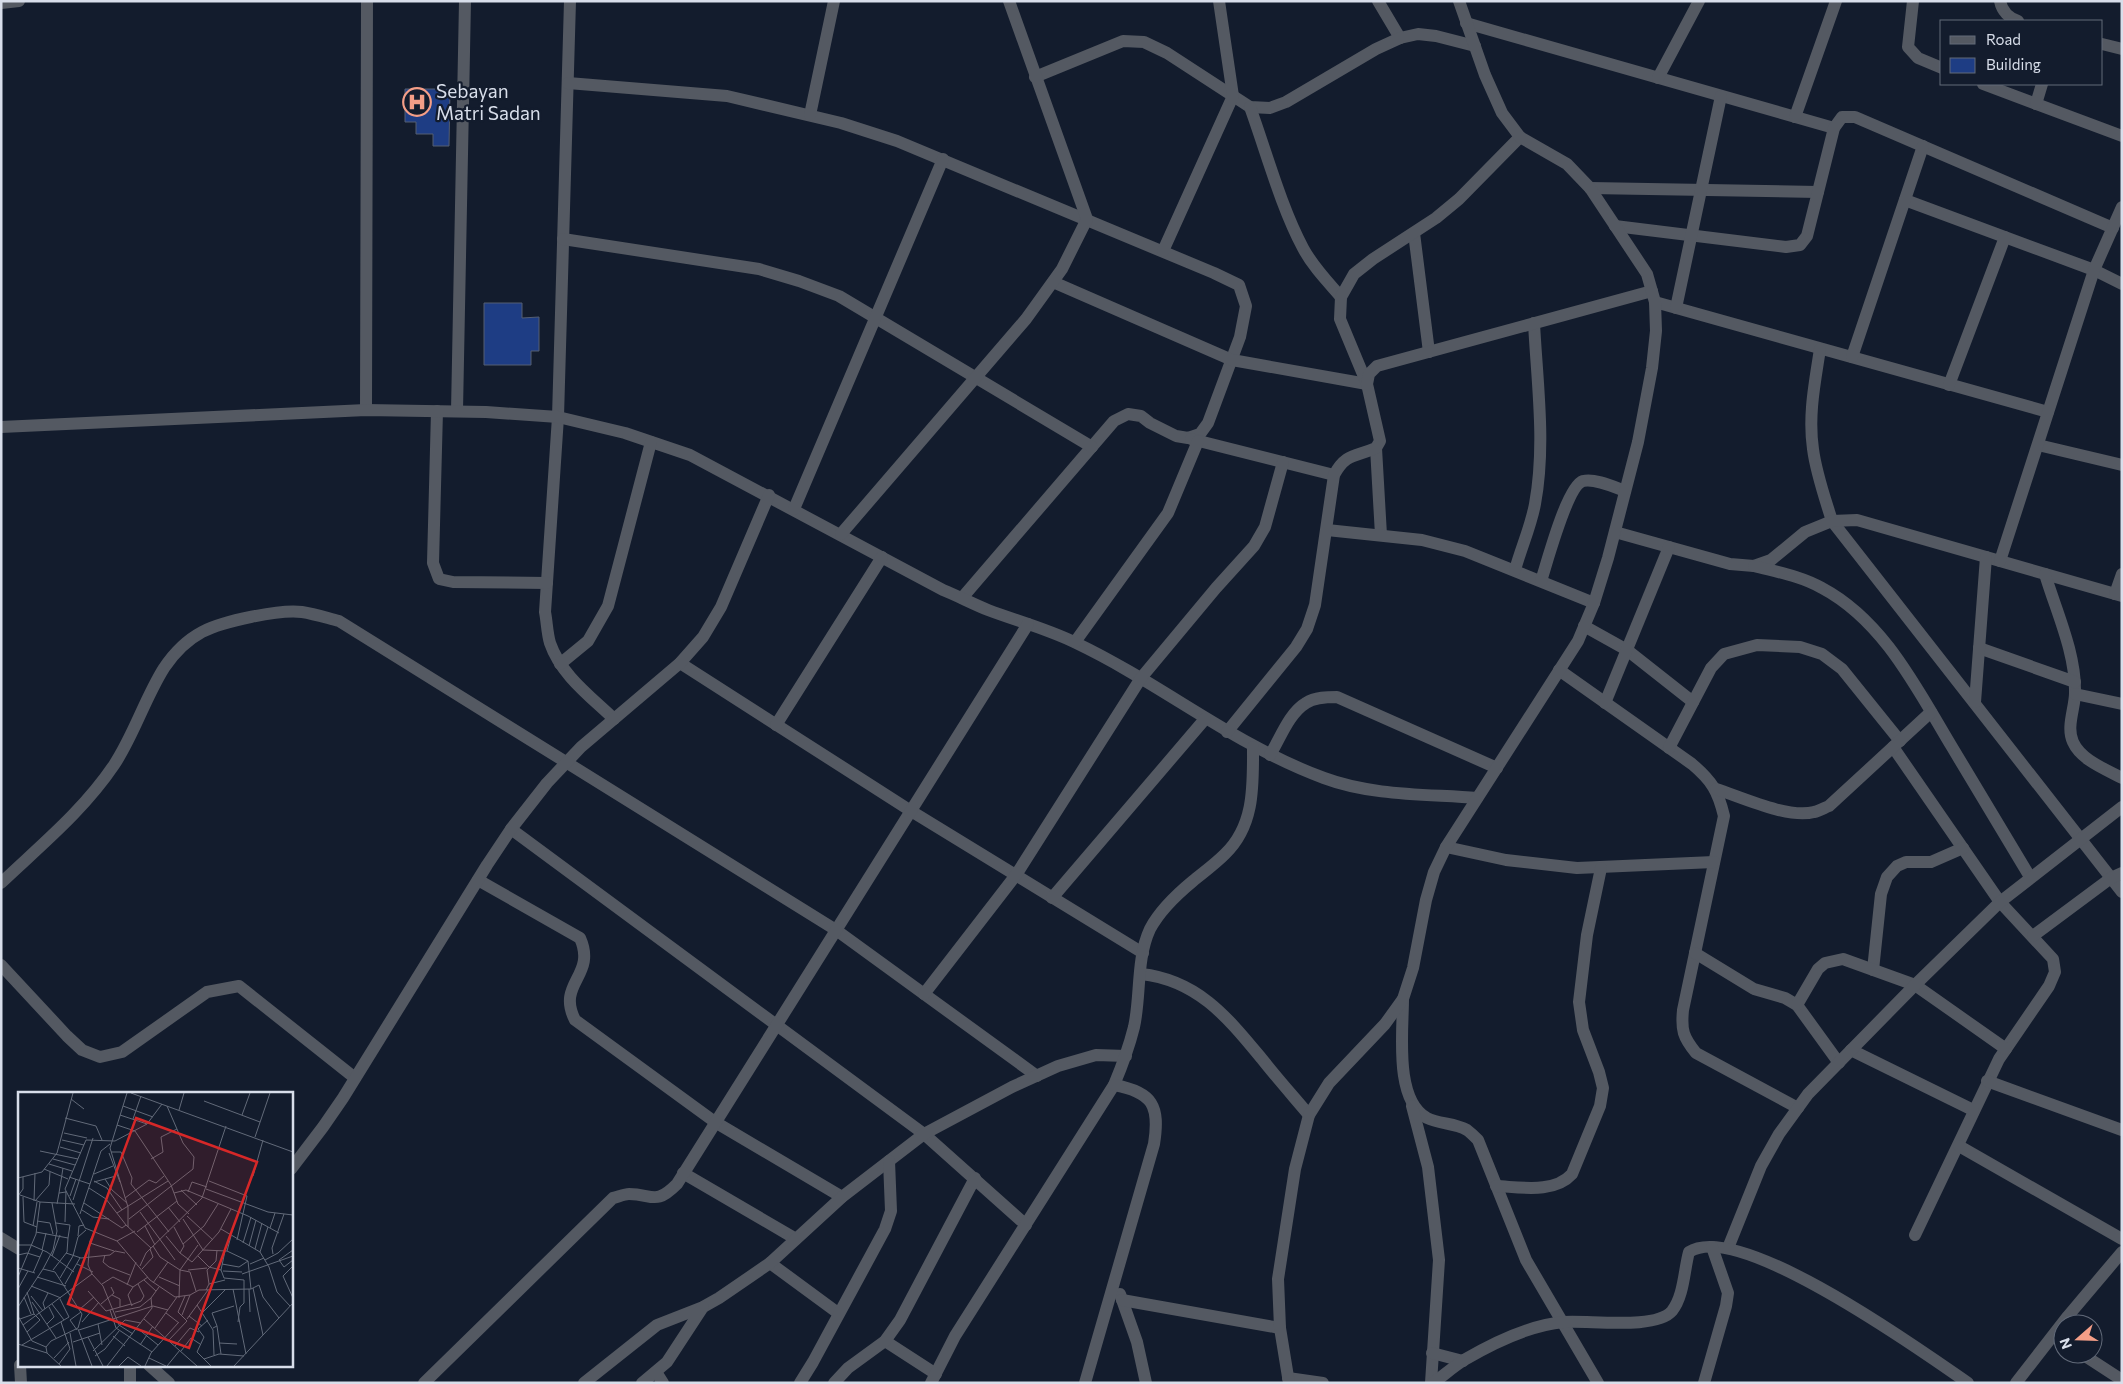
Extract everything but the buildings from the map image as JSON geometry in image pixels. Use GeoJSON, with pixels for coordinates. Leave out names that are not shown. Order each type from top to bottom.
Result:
{"type":"FeatureCollection","features":[{"type":"Feature","properties":{"kind":"street"},"geometry":{"type":"LineString","coordinates":[[1,3],[20,1]]}},
{"type":"Feature","properties":{"kind":"street"},"geometry":{"type":"LineString","coordinates":[[366,410],[367,1]]}},
{"type":"Feature","properties":{"kind":"street"},"geometry":{"type":"LineString","coordinates":[[457,411],[465,1]]}},
{"type":"Feature","properties":{"kind":"street"},"geometry":{"type":"LineString","coordinates":[[570,1],[558,417],[545,612],[550,642],[560,664],[574,681],[614,719]]}},
{"type":"Feature","properties":{"kind":"street"},"geometry":{"type":"LineString","coordinates":[[810,115],[834,1]]}},
{"type":"Feature","properties":{"kind":"street"},"geometry":{"type":"LineString","coordinates":[[841,534],[1026,319],[1053,282],[1074,248],[1087,219],[1009,1]]}},
{"type":"Feature","properties":{"kind":"street"},"geometry":{"type":"LineString","coordinates":[[1163,251],[1233,96],[1219,1]]}},
{"type":"Feature","properties":{"kind":"street"},"geometry":{"type":"LineString","coordinates":[[1378,1],[1400,38]]}},
{"type":"Feature","properties":{"kind":"street"},"geometry":{"type":"LineString","coordinates":[[1323,1383],[1289,1381],[1280,1328],[1278,1279],[1285,1227],[1295,1169],[1309,1115],[1330,1083],[1385,1024],[1403,999],[1413,968],[1426,900],[1434,872],[1446,847],[1578,641],[1594,603],[1615,532],[1638,442],[1652,368],[1656,330],[1654,297],[1647,274],[1590,188],[1567,164],[1520,137],[1502,113],[1474,46],[1459,1]]}},
{"type":"Feature","properties":{"kind":"street"},"geometry":{"type":"LineString","coordinates":[[1658,78],[1699,1]]}},
{"type":"Feature","properties":{"kind":"street"},"geometry":{"type":"LineString","coordinates":[[1795,117],[1836,1]]}},
{"type":"Feature","properties":{"kind":"street"},"geometry":{"type":"LineString","coordinates":[[1913,1],[1908,47],[1918,58],[1940,67]]}},
{"type":"Feature","properties":{"kind":"street"},"geometry":{"type":"LineString","coordinates":[[2000,1],[2009,18],[2015,20]]}},
{"type":"Feature","properties":{"kind":"street"},"geometry":{"type":"LineString","coordinates":[[1466,23],[1834,128]]}},
{"type":"Feature","properties":{"kind":"street"},"geometry":{"type":"LineString","coordinates":[[1035,77],[1123,41],[1144,42],[1167,53],[1250,107],[1270,108],[1286,102],[1376,49],[1400,38],[1418,34],[1436,36],[1474,46]]}},
{"type":"Feature","properties":{"kind":"street"},"geometry":{"type":"LineString","coordinates":[[2103,44],[2122,49]]}},
{"type":"Feature","properties":{"kind":"street"},"geometry":{"type":"LineString","coordinates":[[568,82],[727,96],[810,115],[897,141],[1163,251],[1239,286],[1246,306],[1240,337],[1208,422],[1200,434],[1193,439],[1168,513],[1075,642]]}},
{"type":"Feature","properties":{"kind":"street"},"geometry":{"type":"LineString","coordinates":[[1986,85],[2122,136]]}},
{"type":"Feature","properties":{"kind":"street"},"geometry":{"type":"LineString","coordinates":[[2036,104],[2042,85]]}},
{"type":"Feature","properties":{"kind":"street"},"geometry":{"type":"LineString","coordinates":[[1676,308],[1721,96]]}},
{"type":"Feature","properties":{"kind":"street"},"geometry":{"type":"LineString","coordinates":[[1250,107],[1303,249],[1320,274],[1341,297]]}},
{"type":"Feature","properties":{"kind":"street"},"geometry":{"type":"LineString","coordinates":[[1615,226],[1786,247],[1800,244],[1807,236],[1834,128],[1842,117],[1855,117],[2113,228]]}},
{"type":"Feature","properties":{"kind":"street"},"geometry":{"type":"LineString","coordinates":[[1381,534],[1376,448],[1380,441],[1367,384],[1340,319],[1341,297],[1354,274],[1373,259],[1414,233],[1459,199],[1520,137]]}},
{"type":"Feature","properties":{"kind":"street"},"geometry":{"type":"LineString","coordinates":[[1852,357],[1923,146]]}},
{"type":"Feature","properties":{"kind":"street"},"geometry":{"type":"LineString","coordinates":[[794,509],[943,159]]}},
{"type":"Feature","properties":{"kind":"street"},"geometry":{"type":"LineString","coordinates":[[1590,188],[1702,188],[1818,192]]}},
{"type":"Feature","properties":{"kind":"street"},"geometry":{"type":"LineString","coordinates":[[1905,200],[2094,270],[2122,284]]}},
{"type":"Feature","properties":{"kind":"street"},"geometry":{"type":"LineString","coordinates":[[2000,561],[2094,270],[2122,208]]}},
{"type":"Feature","properties":{"kind":"street"},"geometry":{"type":"LineString","coordinates":[[1414,233],[1429,352]]}},
{"type":"Feature","properties":{"kind":"street"},"geometry":{"type":"LineString","coordinates":[[1949,384],[2005,237]]}},
{"type":"Feature","properties":{"kind":"street"},"geometry":{"type":"LineString","coordinates":[[563,239],[759,269],[839,296],[1092,447]]}},
{"type":"Feature","properties":{"kind":"street"},"geometry":{"type":"LineString","coordinates":[[1053,282],[1232,360],[1367,384]]}},
{"type":"Feature","properties":{"kind":"street"},"geometry":{"type":"LineString","coordinates":[[1367,384],[1369,374],[1377,366],[1534,323],[1654,297],[1676,308],[2048,412]]}},
{"type":"Feature","properties":{"kind":"street"},"geometry":{"type":"LineString","coordinates":[[1515,570],[1535,505],[1539,474],[1534,323]]}},
{"type":"Feature","properties":{"kind":"street"},"geometry":{"type":"LineString","coordinates":[[1820,348],[1812,401],[1811,430],[1813,451],[1832,521],[2081,838],[2116,875],[2122,892]]}},
{"type":"Feature","properties":{"kind":"street"},"geometry":{"type":"LineString","coordinates":[[1,427],[366,410],[457,411],[558,417],[624,433],[690,455],[962,598],[1075,642],[1140,678],[1205,719],[1270,756],[1326,779],[1355,786],[1387,791],[1478,798]]}},
{"type":"Feature","properties":{"kind":"street"},"geometry":{"type":"LineString","coordinates":[[437,411],[434,563],[439,579],[453,582],[547,583]]}},
{"type":"Feature","properties":{"kind":"street"},"geometry":{"type":"LineString","coordinates":[[962,598],[1114,421],[1128,414],[1141,416],[1150,423],[1176,436],[1334,475]]}},
{"type":"Feature","properties":{"kind":"street"},"geometry":{"type":"LineString","coordinates":[[560,664],[588,641],[608,606],[651,442]]}},
{"type":"Feature","properties":{"kind":"street"},"geometry":{"type":"LineString","coordinates":[[2038,445],[2122,465]]}},
{"type":"Feature","properties":{"kind":"street"},"geometry":{"type":"LineString","coordinates":[[1227,732],[1296,646],[1307,629],[1315,605],[1334,475],[1341,463],[1351,456],[1376,448]]}},
{"type":"Feature","properties":{"kind":"street"},"geometry":{"type":"LineString","coordinates":[[924,994],[1016,875],[1140,678],[1254,546],[1265,528],[1283,462]]}},
{"type":"Feature","properties":{"kind":"street"},"geometry":{"type":"LineString","coordinates":[[1541,581],[1574,488],[1583,481],[1594,481],[1625,491]]}},
{"type":"Feature","properties":{"kind":"street"},"geometry":{"type":"LineString","coordinates":[[292,1168],[323,1127],[355,1078],[511,829],[547,783],[566,763],[680,663],[704,637],[721,607],[769,495]]}},
{"type":"Feature","properties":{"kind":"street"},"geometry":{"type":"LineString","coordinates":[[1754,566],[1771,560],[1806,532],[1832,521],[1857,520],[2119,595],[2122,574]]}},
{"type":"Feature","properties":{"kind":"street"},"geometry":{"type":"LineString","coordinates":[[1327,530],[1381,534],[1431,542],[1465,551],[1594,603]]}},
{"type":"Feature","properties":{"kind":"street"},"geometry":{"type":"LineString","coordinates":[[1615,532],[1730,564],[1754,566],[1797,577],[1823,588],[1866,621],[1892,649],[2030,878]]}},
{"type":"Feature","properties":{"kind":"street"},"geometry":{"type":"LineString","coordinates":[[1606,703],[1669,547]]}},
{"type":"Feature","properties":{"kind":"street"},"geometry":{"type":"LineString","coordinates":[[776,725],[882,557]]}},
{"type":"Feature","properties":{"kind":"street"},"geometry":{"type":"LineString","coordinates":[[1974,702],[1986,557]]}},
{"type":"Feature","properties":{"kind":"street"},"geometry":{"type":"LineString","coordinates":[[2045,574],[2067,644],[2075,688],[2070,730],[2072,741],[2080,752],[2122,778]]}},
{"type":"Feature","properties":{"kind":"street"},"geometry":{"type":"LineString","coordinates":[[1,883],[75,815],[93,793],[115,763],[164,668],[179,648],[203,632],[230,623],[264,615],[301,612],[339,621],[836,930],[1037,1076]]}},
{"type":"Feature","properties":{"kind":"street"},"geometry":{"type":"LineString","coordinates":[[424,1383],[613,1198],[627,1193],[654,1198],[666,1195],[683,1173],[716,1122],[1028,624]]}},
{"type":"Feature","properties":{"kind":"street"},"geometry":{"type":"LineString","coordinates":[[1584,626],[1627,650],[1693,702]]}},
{"type":"Feature","properties":{"kind":"street"},"geometry":{"type":"LineString","coordinates":[[1669,748],[1711,668],[1724,654],[1757,645],[1800,647],[1822,654],[1842,669],[1897,744],[1963,848],[2000,902],[2053,959],[2055,972],[2049,986],[2006,1049],[1987,1081],[1959,1146],[1916,1235]]}},
{"type":"Feature","properties":{"kind":"street"},"geometry":{"type":"LineString","coordinates":[[1979,648],[2075,688],[2122,704]]}},
{"type":"Feature","properties":{"kind":"street"},"geometry":{"type":"LineString","coordinates":[[680,663],[911,811],[1143,953]]}},
{"type":"Feature","properties":{"kind":"street"},"geometry":{"type":"LineString","coordinates":[[1559,670],[1669,748],[1707,777],[1716,789],[1724,816],[1681,1026],[1686,1041],[1696,1053],[1798,1108]]}},
{"type":"Feature","properties":{"kind":"street"},"geometry":{"type":"LineString","coordinates":[[1270,756],[1293,716],[1306,702],[1337,697],[1497,768]]}},
{"type":"Feature","properties":{"kind":"street"},"geometry":{"type":"LineString","coordinates":[[1716,789],[1781,810],[1813,813],[1829,806],[1931,712]]}},
{"type":"Feature","properties":{"kind":"street"},"geometry":{"type":"LineString","coordinates":[[1052,898],[1205,719]]}},
{"type":"Feature","properties":{"kind":"street"},"geometry":{"type":"LineString","coordinates":[[885,1341],[934,1378],[955,1336],[1114,1085],[1126,1056],[1134,1026],[1143,953],[1150,930],[1163,909],[1177,894],[1226,853],[1240,835],[1248,815],[1253,790],[1253,746]]}},
{"type":"Feature","properties":{"kind":"street"},"geometry":{"type":"LineString","coordinates":[[1728,1248],[1761,1166],[1778,1134],[1808,1094],[1914,985],[2000,902],[2122,807]]}},
{"type":"Feature","properties":{"kind":"street"},"geometry":{"type":"LineString","coordinates":[[511,829],[924,1134],[1026,1225]]}},
{"type":"Feature","properties":{"kind":"street"},"geometry":{"type":"LineString","coordinates":[[1446,847],[1506,860],[1577,868],[1714,862]]}},
{"type":"Feature","properties":{"kind":"street"},"geometry":{"type":"LineString","coordinates":[[1873,970],[1882,894],[1887,877],[1897,866],[1906,862],[1931,862],[1963,848]]}},
{"type":"Feature","properties":{"kind":"street"},"geometry":{"type":"LineString","coordinates":[[1496,1186],[1542,1187],[1565,1182],[1572,1174],[1600,1106],[1603,1088],[1600,1072],[1583,1030],[1579,1002],[1587,935],[1601,868]]}},
{"type":"Feature","properties":{"kind":"street"},"geometry":{"type":"LineString","coordinates":[[2033,936],[2116,875]]}},
{"type":"Feature","properties":{"kind":"street"},"geometry":{"type":"LineString","coordinates":[[478,880],[580,938],[585,950],[584,963],[569,997],[568,1007],[575,1020],[716,1122],[842,1197]]}},
{"type":"Feature","properties":{"kind":"street"},"geometry":{"type":"LineString","coordinates":[[1695,953],[1754,990],[1785,998],[1797,1005],[1839,1063]]}},
{"type":"Feature","properties":{"kind":"street"},"geometry":{"type":"LineString","coordinates":[[1797,1005],[1818,969],[1825,963],[1843,959],[1914,985],[2006,1049]]}},
{"type":"Feature","properties":{"kind":"street"},"geometry":{"type":"LineString","coordinates":[[1,965],[82,1050],[100,1057],[122,1052],[207,992],[239,986],[355,1078]]}},
{"type":"Feature","properties":{"kind":"street"},"geometry":{"type":"LineString","coordinates":[[1141,974],[1161,976],[1182,985],[1208,1000],[1239,1030],[1309,1115]]}},
{"type":"Feature","properties":{"kind":"street"},"geometry":{"type":"LineString","coordinates":[[1403,999],[1404,1078],[1428,1167],[1437,1232],[1439,1260],[1432,1353],[1432,1383]]}},
{"type":"Feature","properties":{"kind":"street"},"geometry":{"type":"LineString","coordinates":[[1851,1050],[1973,1110]]}},
{"type":"Feature","properties":{"kind":"street"},"geometry":{"type":"LineString","coordinates":[[584,1383],[657,1325],[703,1307],[720,1298],[770,1263],[842,1197],[924,1134],[1003,1091],[1058,1066],[1096,1055],[1126,1056]]}},
{"type":"Feature","properties":{"kind":"street"},"geometry":{"type":"LineString","coordinates":[[1987,1081],[2122,1130]]}},
{"type":"Feature","properties":{"kind":"street"},"geometry":{"type":"LineString","coordinates":[[1085,1383],[1154,1144],[1157,1123],[1152,1104],[1144,1095],[1130,1088],[1114,1085]]}},
{"type":"Feature","properties":{"kind":"street"},"geometry":{"type":"LineString","coordinates":[[1412,1106],[1427,1118],[1466,1130],[1478,1140],[1526,1260],[1598,1383]]}},
{"type":"Feature","properties":{"kind":"street"},"geometry":{"type":"LineString","coordinates":[[1959,1146],[2122,1239]]}},
{"type":"Feature","properties":{"kind":"street"},"geometry":{"type":"LineString","coordinates":[[800,1383],[814,1362],[838,1313],[885,1229],[891,1211],[889,1161]]}},
{"type":"Feature","properties":{"kind":"street"},"geometry":{"type":"LineString","coordinates":[[683,1173],[796,1239]]}},
{"type":"Feature","properties":{"kind":"street"},"geometry":{"type":"LineString","coordinates":[[834,1383],[848,1368],[885,1341],[900,1320],[974,1178]]}},
{"type":"Feature","properties":{"kind":"street"},"geometry":{"type":"LineString","coordinates":[[1,1238],[18,1248]]}},
{"type":"Feature","properties":{"kind":"street"},"geometry":{"type":"LineString","coordinates":[[1432,1383],[1463,1361],[1523,1332],[1563,1322],[1643,1323],[1658,1319],[1672,1312],[1679,1297],[1690,1252],[1698,1247],[1728,1248],[1804,1279],[1885,1325],[1968,1383]]}},
{"type":"Feature","properties":{"kind":"street"},"geometry":{"type":"LineString","coordinates":[[1704,1383],[1728,1293],[1712,1247]]}},
{"type":"Feature","properties":{"kind":"street"},"geometry":{"type":"LineString","coordinates":[[2076,1314],[2122,1252]]}},
{"type":"Feature","properties":{"kind":"street"},"geometry":{"type":"LineString","coordinates":[[770,1263],[838,1313]]}},
{"type":"Feature","properties":{"kind":"street"},"geometry":{"type":"LineString","coordinates":[[1115,1281],[1137,1342],[1146,1383]]}},
{"type":"Feature","properties":{"kind":"street"},"geometry":{"type":"LineString","coordinates":[[1122,1300],[1280,1328]]}},
{"type":"Feature","properties":{"kind":"street"},"geometry":{"type":"LineString","coordinates":[[642,1383],[660,1378],[667,1362],[703,1307]]}},
{"type":"Feature","properties":{"kind":"street"},"geometry":{"type":"LineString","coordinates":[[2016,1383],[2053,1343]]}},
{"type":"Feature","properties":{"kind":"street"},"geometry":{"type":"LineString","coordinates":[[1432,1353],[1463,1361]]}},
{"type":"Feature","properties":{"kind":"street"},"geometry":{"type":"LineString","coordinates":[[2097,1364],[2122,1380]]}},
{"type":"Feature","properties":{"kind":"street"},"geometry":{"type":"LineString","coordinates":[[20,1366],[20,1383]]}},
{"type":"Feature","properties":{"kind":"street"},"geometry":{"type":"LineString","coordinates":[[130,1366],[130,1383]]}},
{"type":"Feature","properties":{"kind":"street"},"geometry":{"type":"LineString","coordinates":[[151,1366],[169,1383]]}},
{"type":"Feature","properties":{"kind":"place","name":"Sebayan Matri Sadan"},"geometry":{"type":"Point","coordinates":[417,102]}}]}
